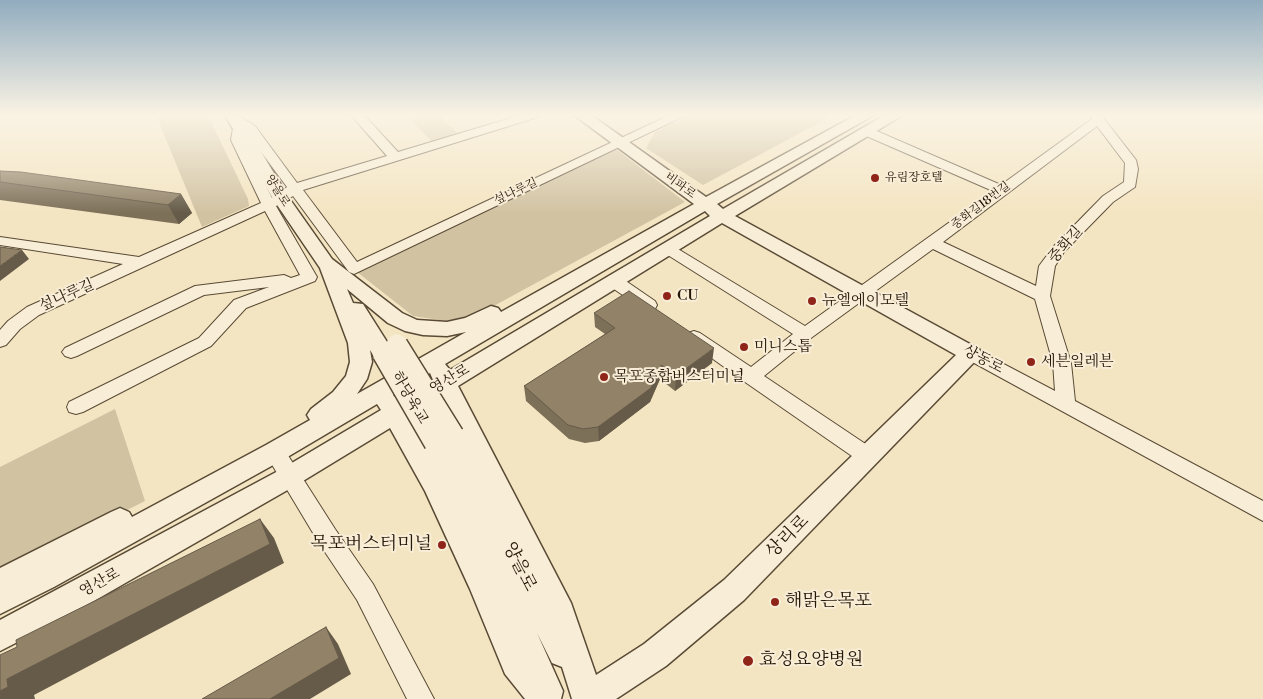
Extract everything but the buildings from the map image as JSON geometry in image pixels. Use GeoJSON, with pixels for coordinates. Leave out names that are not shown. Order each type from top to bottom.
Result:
{"type":"FeatureCollection","features":[{"type":"Feature","properties":{"kind":"street","name":"양을로"},"geometry":{"type":"LineString","coordinates":[[248,148],[274,201],[318,270],[390,349]]}},
{"type":"Feature","properties":{"kind":"street"},"geometry":{"type":"LineString","coordinates":[[265,148],[294,188],[426,148]]}},
{"type":"Feature","properties":{"kind":"street"},"geometry":{"type":"LineString","coordinates":[[387,148],[395,157]]}},
{"type":"Feature","properties":{"kind":"street","name":"섶나루길"},"geometry":{"type":"LineString","coordinates":[[0,341],[14,325],[33,311],[274,201],[294,188],[354,269],[608,148]]}},
{"type":"Feature","properties":{"kind":"street","name":"비파로"},"geometry":{"type":"LineString","coordinates":[[628,148],[714,210]]}},
{"type":"Feature","properties":{"kind":"street","name":"영산로"},"geometry":{"type":"LineString","coordinates":[[0,636],[290,477],[395,414],[440,371],[714,210],[825,148]]}},
{"type":"Feature","properties":{"kind":"street"},"geometry":{"type":"LineString","coordinates":[[915,148],[1002,190]]}},
{"type":"Feature","properties":{"kind":"street","name":"중화길18번길"},"geometry":{"type":"LineString","coordinates":[[751,378],[805,334],[933,242],[1057,148]]}},
{"type":"Feature","properties":{"kind":"street","name":"중화길"},"geometry":{"type":"LineString","coordinates":[[1066,404],[1062,363],[1042,296],[1047,266],[1059,249],[1108,199],[1130,184],[1131,163],[1119,148]]}},
{"type":"Feature","properties":{"kind":"street"},"geometry":{"type":"LineString","coordinates":[[0,583],[303,424],[330,408],[341,398],[356,378],[360,370],[361,352],[318,270],[274,201]]}},
{"type":"Feature","properties":{"kind":"street"},"geometry":{"type":"LineString","coordinates":[[71,352],[201,290],[318,270],[395,318],[423,328],[447,329],[480,320],[658,221],[714,210]]}},
{"type":"Feature","properties":{"kind":"street","name":"영산로"},"geometry":{"type":"LineString","coordinates":[[0,600],[276,452],[382,391],[440,371],[614,281],[668,249],[714,210]]}},
{"type":"Feature","properties":{"kind":"street","name":"상동로"},"geometry":{"type":"LineString","coordinates":[[714,210],[971,354],[1263,512]]}},
{"type":"Feature","properties":{"kind":"street"},"geometry":{"type":"LineString","coordinates":[[0,241],[141,262]]}},
{"type":"Feature","properties":{"kind":"street"},"geometry":{"type":"LineString","coordinates":[[933,242],[1042,296]]}},
{"type":"Feature","properties":{"kind":"street"},"geometry":{"type":"LineString","coordinates":[[668,249],[805,334]]}},
{"type":"Feature","properties":{"kind":"street"},"geometry":{"type":"LineString","coordinates":[[76,407],[205,342],[240,304],[318,270]]}},
{"type":"Feature","properties":{"kind":"street"},"geometry":{"type":"LineString","coordinates":[[614,281],[663,315]]}},
{"type":"Feature","properties":{"kind":"street"},"geometry":{"type":"LineString","coordinates":[[679,326],[751,378],[870,457]]}},
{"type":"Feature","properties":{"kind":"street","name":"하당육교"},"geometry":{"type":"LineString","coordinates":[[390,349],[444,439]]}},
{"type":"Feature","properties":{"kind":"street","name":"상리로"},"geometry":{"type":"LineString","coordinates":[[588,699],[655,655],[734,590],[870,457],[971,354]]}},
{"type":"Feature","properties":{"kind":"street"},"geometry":{"type":"LineString","coordinates":[[440,371],[561,613],[588,699]]}},
{"type":"Feature","properties":{"kind":"street"},"geometry":{"type":"LineString","coordinates":[[382,391],[435,486],[482,584],[516,663],[545,699]]}},
{"type":"Feature","properties":{"kind":"street","name":"양을로"},"geometry":{"type":"LineString","coordinates":[[444,439],[496,572],[551,699]]}},
{"type":"Feature","properties":{"kind":"street","name":"양을로"},"geometry":{"type":"LineString","coordinates":[[444,439],[514,558],[588,699]]}},
{"type":"Feature","properties":{"kind":"street"},"geometry":{"type":"LineString","coordinates":[[276,452],[290,477],[365,592],[421,699]]}},
{"type":"Feature","properties":{"kind":"shaded area"},"geometry":{"type":"Polygon","coordinates":[[[169,148],[224,148],[248,199],[249,206],[202,227],[169,148]]]}},
{"type":"Feature","properties":{"kind":"shaded area"},"geometry":{"type":"Polygon","coordinates":[[[646,148],[773,148],[703,185],[646,148]]]}},
{"type":"Feature","properties":{"kind":"shaded area"},"geometry":{"type":"Polygon","coordinates":[[[616,149],[685,202],[479,314],[462,320],[446,321],[413,316],[357,272],[616,149]]]}},
{"type":"Feature","properties":{"kind":"shaded area"},"geometry":{"type":"Polygon","coordinates":[[[115,409],[145,501],[0,574],[0,467],[115,409]]]}},
{"type":"Feature","properties":{"kind":"place","name":"유림장호텔"},"geometry":{"type":"Point","coordinates":[875,178]}},
{"type":"Feature","properties":{"kind":"place","name":"CU"},"geometry":{"type":"Point","coordinates":[667,296]}},
{"type":"Feature","properties":{"kind":"place","name":"뉴엘에이모텔"},"geometry":{"type":"Point","coordinates":[812,301]}},
{"type":"Feature","properties":{"kind":"place","name":"미니스톱"},"geometry":{"type":"Point","coordinates":[744,347]}},
{"type":"Feature","properties":{"kind":"place","name":"세븐일레븐"},"geometry":{"type":"Point","coordinates":[1031,362]}},
{"type":"Feature","properties":{"kind":"place","name":"목포종합버스터미널"},"geometry":{"type":"Point","coordinates":[604,377]}},
{"type":"Feature","properties":{"kind":"place","name":"목포버스터미널"},"geometry":{"type":"Point","coordinates":[442,545]}},
{"type":"Feature","properties":{"kind":"place","name":"해맑은목포"},"geometry":{"type":"Point","coordinates":[775,602]}},
{"type":"Feature","properties":{"kind":"place","name":"효성요양병원"},"geometry":{"type":"Point","coordinates":[748,661]}}]}
